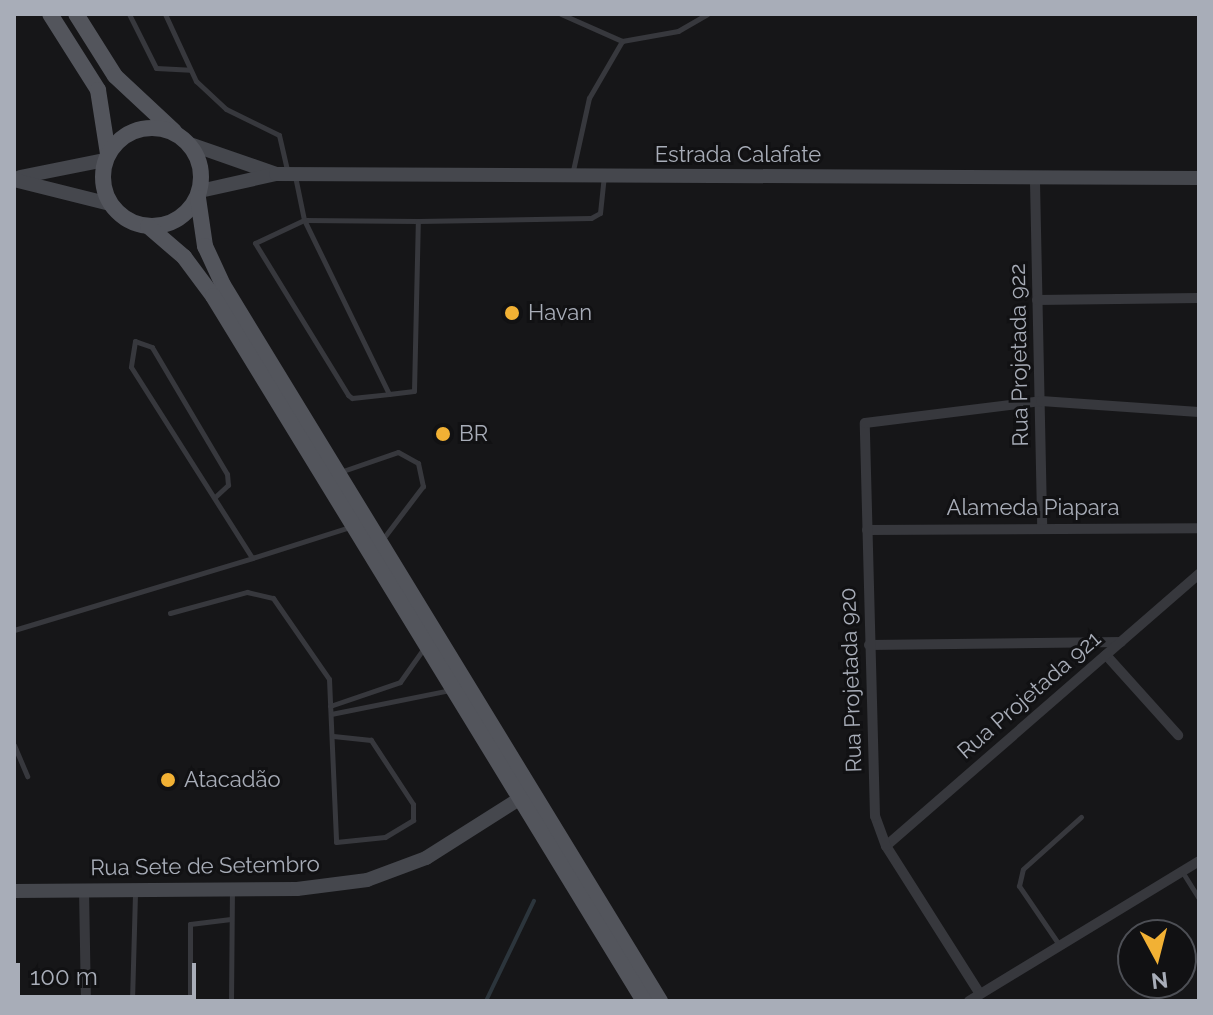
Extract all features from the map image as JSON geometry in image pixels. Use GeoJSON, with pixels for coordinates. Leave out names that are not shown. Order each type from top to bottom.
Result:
{"type":"FeatureCollection","features":[{"type":"Feature","properties":{"kind":"main road"},"geometry":{"type":"LineString","coordinates":[[50,14],[98,90],[110,204],[148,226],[218,291],[340,472],[660,1001]]}},
{"type":"Feature","properties":{"kind":"main road"},"geometry":{"type":"LineString","coordinates":[[76,14],[115,76],[184,139],[201,166],[199,194],[205,246],[218,291],[351,527],[644,1001]]}},
{"type":"Feature","properties":{"kind":"main road"},"geometry":{"type":"LineString","coordinates":[[107,157],[139,130],[184,139]]}},
{"type":"Feature","properties":{"kind":"main road"},"geometry":{"type":"LineString","coordinates":[[148,226],[178,220],[199,194]]}},
{"type":"Feature","properties":{"kind":"street","name":"Estrada Calafate"},"geometry":{"type":"LineString","coordinates":[[184,139],[286,174]]}},
{"type":"Feature","properties":{"kind":"street"},"geometry":{"type":"LineString","coordinates":[[14,179],[107,157]]}},
{"type":"Feature","properties":{"kind":"street","name":"Estrada Calafate"},"geometry":{"type":"LineString","coordinates":[[199,194],[286,174],[1035,182],[1199,178]]}},
{"type":"Feature","properties":{"kind":"street"},"geometry":{"type":"LineString","coordinates":[[14,179],[110,204]]}},
{"type":"Feature","properties":{"kind":"street","name":"Rua Projetada 922"},"geometry":{"type":"LineString","coordinates":[[1035,182],[1042,527]]}},
{"type":"Feature","properties":{"kind":"street"},"geometry":{"type":"LineString","coordinates":[[1037,300],[1199,298]]}},
{"type":"Feature","properties":{"kind":"street"},"geometry":{"type":"LineString","coordinates":[[1041,401],[1199,412]]}},
{"type":"Feature","properties":{"kind":"street","name":"Rua Projetada 920"},"geometry":{"type":"LineString","coordinates":[[980,994],[886,846],[875,816],[865,423],[1041,401]]}},
{"type":"Feature","properties":{"kind":"street","name":"Alameda Piapara"},"geometry":{"type":"LineString","coordinates":[[867,530],[1199,528]]}},
{"type":"Feature","properties":{"kind":"street","name":"Rua Projetada 921"},"geometry":{"type":"LineString","coordinates":[[886,846],[1199,574]]}},
{"type":"Feature","properties":{"kind":"street"},"geometry":{"type":"LineString","coordinates":[[869,645],[1121,642]]}},
{"type":"Feature","properties":{"kind":"street"},"geometry":{"type":"LineString","coordinates":[[1106,655],[1178,735]]}},
{"type":"Feature","properties":{"kind":"street","name":"Rua Sete de Setembro"},"geometry":{"type":"LineString","coordinates":[[14,891],[232,890],[333,886],[395,871],[519,799]]}},
{"type":"Feature","properties":{"kind":"street"},"geometry":{"type":"LineString","coordinates":[[969,1001],[1199,861]]}},
{"type":"Feature","properties":{"kind":"street"},"geometry":{"type":"LineString","coordinates":[[84,889],[86,1001]]}},
{"type":"Feature","properties":{"kind":"lane"},"geometry":{"type":"LineString","coordinates":[[129,14],[156,68],[190,70]]}},
{"type":"Feature","properties":{"kind":"lane"},"geometry":{"type":"LineString","coordinates":[[165,14],[190,70],[209,96],[279,135],[286,174],[304,220],[389,394]]}},
{"type":"Feature","properties":{"kind":"lane"},"geometry":{"type":"LineString","coordinates":[[561,14],[622,41],[684,29],[707,14]]}},
{"type":"Feature","properties":{"kind":"lane"},"geometry":{"type":"LineString","coordinates":[[571,176],[589,98],[622,41]]}},
{"type":"Feature","properties":{"kind":"lane"},"geometry":{"type":"LineString","coordinates":[[418,221],[419,386],[389,394],[348,395],[255,249],[257,240],[304,220],[591,218],[602,206],[604,176]]}},
{"type":"Feature","properties":{"kind":"lane"},"geometry":{"type":"LineString","coordinates":[[215,497],[228,485],[227,474],[152,347],[146,339],[135,341],[131,367],[252,558]]}},
{"type":"Feature","properties":{"kind":"lane"},"geometry":{"type":"LineString","coordinates":[[340,472],[398,452],[418,463],[423,486],[381,541]]}},
{"type":"Feature","properties":{"kind":"lane"},"geometry":{"type":"LineString","coordinates":[[14,630],[351,527]]}},
{"type":"Feature","properties":{"kind":"lane"},"geometry":{"type":"LineString","coordinates":[[170,613],[247,592],[273,598],[326,671],[333,736],[336,842],[385,837],[413,820],[413,804],[371,740],[333,736]]}},
{"type":"Feature","properties":{"kind":"lane"},"geometry":{"type":"LineString","coordinates":[[330,706],[400,682],[424,647]]}},
{"type":"Feature","properties":{"kind":"lane"},"geometry":{"type":"LineString","coordinates":[[331,714],[450,690]]}},
{"type":"Feature","properties":{"kind":"lane"},"geometry":{"type":"LineString","coordinates":[[14,745],[27,776]]}},
{"type":"Feature","properties":{"kind":"lane"},"geometry":{"type":"LineString","coordinates":[[1060,947],[1019,886],[1023,869],[1081,817]]}},
{"type":"Feature","properties":{"kind":"lane"},"geometry":{"type":"LineString","coordinates":[[1182,872],[1199,899]]}},
{"type":"Feature","properties":{"kind":"lane"},"geometry":{"type":"LineString","coordinates":[[231,1001],[232,890]]}},
{"type":"Feature","properties":{"kind":"lane"},"geometry":{"type":"LineString","coordinates":[[132,1001],[135,891]]}},
{"type":"Feature","properties":{"kind":"lane"},"geometry":{"type":"LineString","coordinates":[[190,1001],[190,924],[231,919]]}},
{"type":"Feature","properties":{"kind":"waterway"},"geometry":{"type":"LineString","coordinates":[[486,1001],[534,901]]}},
{"type":"Feature","properties":{"kind":"place","name":"Havan"},"geometry":{"type":"Point","coordinates":[512,313]}},
{"type":"Feature","properties":{"kind":"place","name":"BR"},"geometry":{"type":"Point","coordinates":[443,434]}},
{"type":"Feature","properties":{"kind":"place","name":"Atacadão"},"geometry":{"type":"Point","coordinates":[168,780]}}]}
